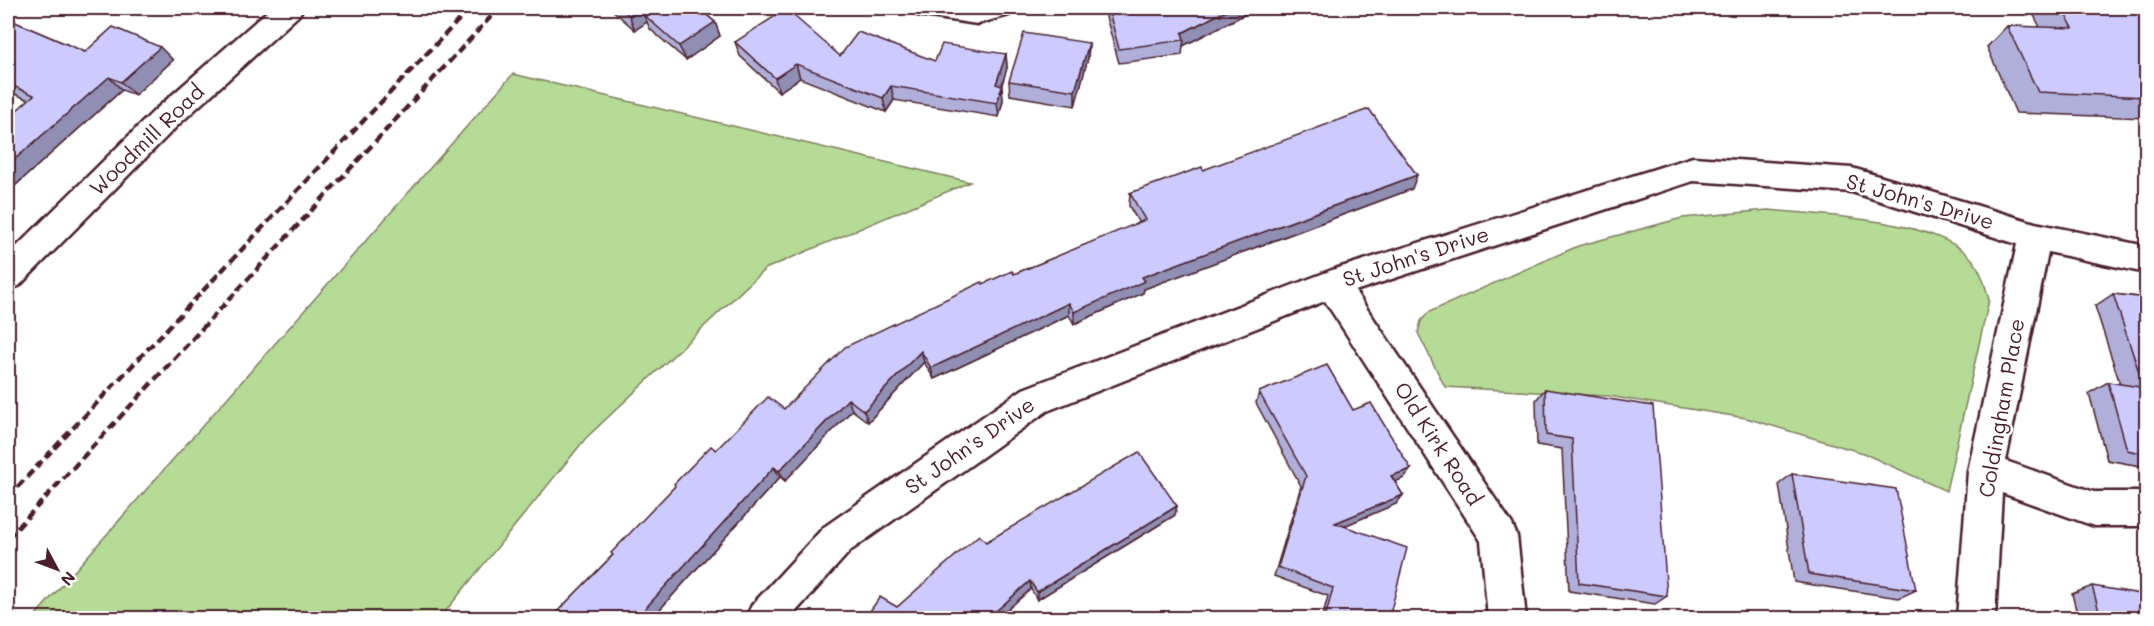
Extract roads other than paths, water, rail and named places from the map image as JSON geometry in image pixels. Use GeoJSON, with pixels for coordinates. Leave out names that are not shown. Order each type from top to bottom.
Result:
{"type":"FeatureCollection","features":[{"type":"Feature","properties":{"kind":"street","name":"Woodmill Road"},"geometry":{"type":"LineString","coordinates":[[8,276],[166,118],[289,8]]}},
{"type":"Feature","properties":{"kind":"street"},"geometry":{"type":"LineString","coordinates":[[927,8],[977,14],[999,8]]}},
{"type":"Feature","properties":{"kind":"street","name":"St John's Drive"},"geometry":{"type":"LineString","coordinates":[[765,618],[837,539],[1035,400],[1332,284],[1693,169],[1852,180],[2035,236],[2146,259]]}},
{"type":"Feature","properties":{"kind":"street","name":"Coldingham Place"},"geometry":{"type":"LineString","coordinates":[[1976,618],[1986,471],[2035,236]]}},
{"type":"Feature","properties":{"kind":"street","name":"Old Kirk Road"},"geometry":{"type":"LineString","coordinates":[[1332,284],[1499,537],[1507,618]]}},
{"type":"Feature","properties":{"kind":"street"},"geometry":{"type":"LineString","coordinates":[[1986,471],[2094,509],[2146,509]]}},
{"type":"Feature","properties":{"kind":"railway"},"geometry":{"type":"LineString","coordinates":[[8,497],[470,8]]}},
{"type":"Feature","properties":{"kind":"railway"},"geometry":{"type":"LineString","coordinates":[[8,538],[499,8]]}}]}
